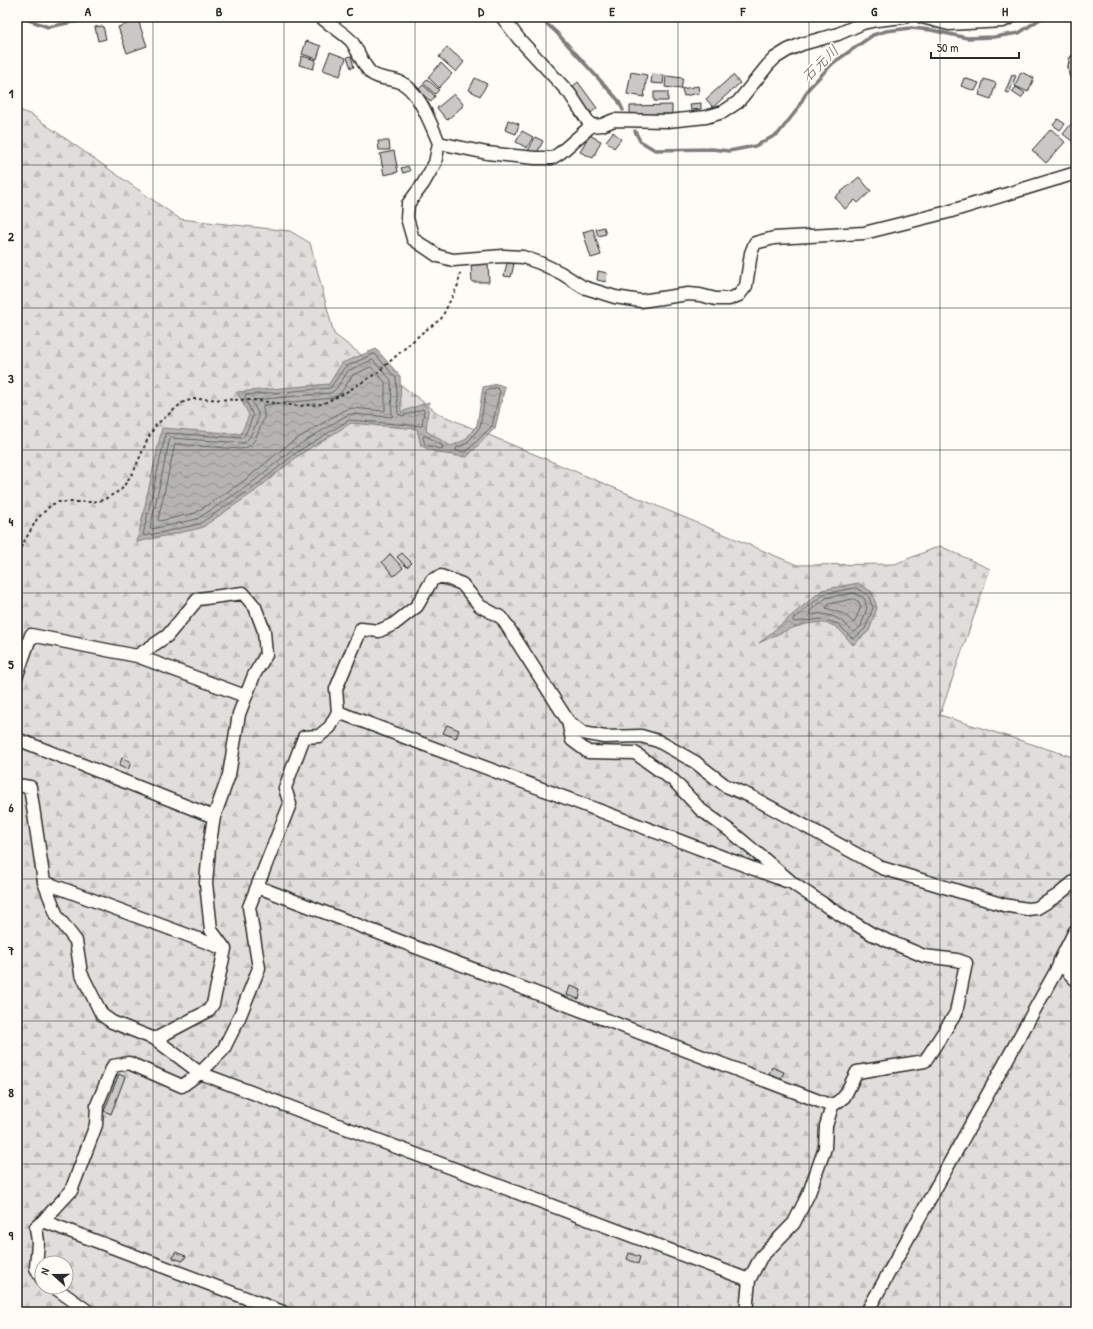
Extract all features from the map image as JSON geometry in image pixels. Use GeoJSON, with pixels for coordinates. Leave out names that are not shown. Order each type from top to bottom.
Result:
{"type":"FeatureCollection","features":[{"type":"Feature","properties":{"kind":"main road"},"geometry":{"type":"LineString","coordinates":[[1076,932],[1061,962],[1076,978]]}},
{"type":"Feature","properties":{"kind":"street"},"geometry":{"type":"LineString","coordinates":[[321,17],[351,40],[360,54],[363,64],[372,74],[386,80],[400,82],[407,87],[419,101],[438,143],[435,162],[423,184],[408,204],[407,218],[414,239],[438,256],[453,260],[503,256],[524,258],[561,273],[583,286],[615,297],[641,301],[688,294],[716,299],[729,299],[739,295],[746,286],[751,253],[755,243],[774,238],[864,233],[948,212],[1076,173]]}},
{"type":"Feature","properties":{"kind":"street"},"geometry":{"type":"LineString","coordinates":[[502,17],[570,94],[591,126]]}},
{"type":"Feature","properties":{"kind":"street"},"geometry":{"type":"LineString","coordinates":[[438,143],[487,153],[535,158],[552,158],[560,153],[591,126],[602,125],[614,120],[668,121],[715,115],[738,102],[768,64],[788,50],[802,44],[838,34],[877,20],[904,17]]}},
{"type":"Feature","properties":{"kind":"street"},"geometry":{"type":"LineString","coordinates":[[922,17],[949,24],[1003,21],[1011,17]]}},
{"type":"Feature","properties":{"kind":"street"},"geometry":{"type":"LineString","coordinates":[[1076,61],[1076,74]]}},
{"type":"Feature","properties":{"kind":"street"},"geometry":{"type":"LineString","coordinates":[[37,1255],[38,1242],[36,1227],[71,1191],[96,1125],[97,1105],[113,1066],[129,1063],[182,1086],[200,1073],[223,1050],[239,1018],[259,968],[249,907],[290,804],[285,788],[304,737],[319,736],[330,727],[338,712],[336,689],[361,629],[379,631],[394,624],[417,606],[432,580],[441,576],[462,584],[480,606],[502,618],[568,721],[583,733],[605,737],[641,736],[658,741],[695,762],[726,786],[750,796],[882,868],[1004,906],[1027,909],[1037,908],[1076,880]]}},
{"type":"Feature","properties":{"kind":"street"},"geometry":{"type":"LineString","coordinates":[[138,656],[167,636],[198,599],[243,593],[255,607],[264,631],[266,655],[254,674],[239,714],[229,775],[214,816],[208,848],[206,883],[211,930],[225,949],[213,1004],[208,1011],[155,1039]]}},
{"type":"Feature","properties":{"kind":"street"},"geometry":{"type":"LineString","coordinates":[[17,675],[31,635],[138,656],[245,696]]}},
{"type":"Feature","properties":{"kind":"street"},"geometry":{"type":"LineString","coordinates":[[338,712],[795,885]]}},
{"type":"Feature","properties":{"kind":"street"},"geometry":{"type":"LineString","coordinates":[[568,721],[572,740],[588,752],[636,754],[674,781],[701,810],[733,832],[795,885],[872,934],[924,956],[966,962],[956,1013],[925,1061],[857,1072],[844,1097],[832,1106],[826,1126],[825,1148],[809,1193],[794,1222],[761,1257],[749,1280],[746,1312]]}},
{"type":"Feature","properties":{"kind":"street"},"geometry":{"type":"LineString","coordinates":[[17,739],[214,816]]}},
{"type":"Feature","properties":{"kind":"street"},"geometry":{"type":"LineString","coordinates":[[17,784],[30,787],[44,882],[57,916],[76,941],[81,973],[102,1015],[112,1022],[155,1039],[200,1073],[749,1280]]}},
{"type":"Feature","properties":{"kind":"street"},"geometry":{"type":"LineString","coordinates":[[44,882],[225,949]]}},
{"type":"Feature","properties":{"kind":"street"},"geometry":{"type":"LineString","coordinates":[[258,887],[832,1106]]}},
{"type":"Feature","properties":{"kind":"street"},"geometry":{"type":"LineString","coordinates":[[866,1312],[1061,962]]}},
{"type":"Feature","properties":{"kind":"street"},"geometry":{"type":"LineString","coordinates":[[43,1221],[283,1312]]}},
{"type":"Feature","properties":{"kind":"street"},"geometry":{"type":"LineString","coordinates":[[65,1295],[89,1312]]}},
{"type":"Feature","properties":{"kind":"path"},"geometry":{"type":"LineString","coordinates":[[17,559],[21,547],[37,519],[52,505],[58,502],[91,502],[103,500],[121,490],[134,471],[148,438],[156,425],[182,403],[194,399],[253,400],[297,406],[322,404],[343,394],[377,373],[422,332],[441,319],[458,286],[460,274],[453,260]]}},
{"type":"Feature","properties":{"kind":"green space"},"geometry":{"type":"Polygon","coordinates":[[[17,109],[32,115],[180,219],[290,231],[310,243],[334,334],[439,414],[797,565],[895,564],[940,546],[990,569],[940,715],[1076,758],[1076,1312],[17,1312],[17,109]]]}},
{"type":"Feature","properties":{"kind":"water"},"geometry":{"type":"Polygon","coordinates":[[[376,349],[400,376],[401,412],[429,402],[426,431],[451,446],[465,440],[477,425],[483,387],[498,384],[505,387],[495,428],[467,457],[438,453],[421,446],[417,429],[351,423],[299,455],[254,492],[201,528],[137,542],[162,428],[241,434],[249,415],[237,392],[329,384],[342,363],[376,349]]]}},
{"type":"Feature","properties":{"kind":"water"},"geometry":{"type":"Polygon","coordinates":[[[858,583],[872,592],[877,608],[869,631],[853,645],[836,627],[817,623],[796,627],[759,643],[822,590],[858,583]]]}},
{"type":"Feature","properties":{"kind":"building"},"geometry":{"type":"Polygon","coordinates":[[[138,20],[147,46],[127,53],[118,27],[138,20]]]}},
{"type":"Feature","properties":{"kind":"building"},"geometry":{"type":"Polygon","coordinates":[[[103,26],[106,39],[98,41],[95,27],[103,26]]]}},
{"type":"Feature","properties":{"kind":"building"},"geometry":{"type":"Polygon","coordinates":[[[306,41],[321,46],[317,59],[302,54],[306,41]]]}},
{"type":"Feature","properties":{"kind":"building"},"geometry":{"type":"Polygon","coordinates":[[[447,47],[464,62],[456,72],[439,57],[447,47]]]}},
{"type":"Feature","properties":{"kind":"building"},"geometry":{"type":"Polygon","coordinates":[[[330,52],[346,58],[340,76],[323,70],[330,52]]]}},
{"type":"Feature","properties":{"kind":"building"},"geometry":{"type":"Polygon","coordinates":[[[302,56],[316,60],[313,69],[299,65],[302,56]]]}},
{"type":"Feature","properties":{"kind":"building"},"geometry":{"type":"Polygon","coordinates":[[[351,56],[354,67],[351,68],[347,57],[351,56]]]}},
{"type":"Feature","properties":{"kind":"building"},"geometry":{"type":"Polygon","coordinates":[[[441,63],[452,74],[439,88],[428,77],[441,63]]]}},
{"type":"Feature","properties":{"kind":"building"},"geometry":{"type":"Polygon","coordinates":[[[631,72],[647,75],[644,97],[627,94],[631,72]]]}},
{"type":"Feature","properties":{"kind":"building"},"geometry":{"type":"Polygon","coordinates":[[[1021,72],[1034,78],[1028,92],[1015,86],[1021,72]]]}},
{"type":"Feature","properties":{"kind":"building"},"geometry":{"type":"Polygon","coordinates":[[[652,74],[664,75],[663,84],[651,83],[652,74]]]}},
{"type":"Feature","properties":{"kind":"building"},"geometry":{"type":"Polygon","coordinates":[[[733,75],[740,83],[713,107],[706,99],[733,75]]]}},
{"type":"Feature","properties":{"kind":"building"},"geometry":{"type":"Polygon","coordinates":[[[1012,75],[1016,76],[1009,93],[1005,92],[1012,75]]]}},
{"type":"Feature","properties":{"kind":"building"},"geometry":{"type":"Polygon","coordinates":[[[666,76],[683,78],[681,89],[665,87],[666,76]]]}},
{"type":"Feature","properties":{"kind":"building"},"geometry":{"type":"Polygon","coordinates":[[[475,78],[487,84],[480,96],[469,90],[475,78]]]}},
{"type":"Feature","properties":{"kind":"building"},"geometry":{"type":"Polygon","coordinates":[[[964,78],[979,83],[975,91],[961,86],[964,78]]]}},
{"type":"Feature","properties":{"kind":"building"},"geometry":{"type":"Polygon","coordinates":[[[427,79],[439,90],[435,94],[423,83],[427,79]]]}},
{"type":"Feature","properties":{"kind":"building"},"geometry":{"type":"Polygon","coordinates":[[[984,79],[996,83],[991,99],[979,95],[984,79]]]}},
{"type":"Feature","properties":{"kind":"building"},"geometry":{"type":"Polygon","coordinates":[[[578,82],[597,108],[591,113],[572,87],[578,82]]]}},
{"type":"Feature","properties":{"kind":"building"},"geometry":{"type":"Polygon","coordinates":[[[423,85],[435,96],[431,102],[418,90],[423,85]]]}},
{"type":"Feature","properties":{"kind":"building"},"geometry":{"type":"Polygon","coordinates":[[[698,86],[699,93],[684,96],[682,89],[698,86]]]}},
{"type":"Feature","properties":{"kind":"building"},"geometry":{"type":"Polygon","coordinates":[[[1016,87],[1025,93],[1021,98],[1012,92],[1016,87]]]}},
{"type":"Feature","properties":{"kind":"building"},"geometry":{"type":"Polygon","coordinates":[[[654,92],[668,92],[668,101],[654,101],[654,92]]]}},
{"type":"Feature","properties":{"kind":"building"},"geometry":{"type":"Polygon","coordinates":[[[454,94],[464,105],[447,120],[437,108],[454,94]]]}},
{"type":"Feature","properties":{"kind":"building"},"geometry":{"type":"Polygon","coordinates":[[[701,103],[701,109],[691,110],[690,104],[701,103]]]}},
{"type":"Feature","properties":{"kind":"building"},"geometry":{"type":"Polygon","coordinates":[[[672,105],[672,114],[630,115],[630,106],[672,105]]]}},
{"type":"Feature","properties":{"kind":"building"},"geometry":{"type":"Polygon","coordinates":[[[1058,119],[1065,124],[1060,130],[1053,125],[1058,119]]]}},
{"type":"Feature","properties":{"kind":"building"},"geometry":{"type":"Polygon","coordinates":[[[1075,119],[1076,138],[1073,142],[1063,134],[1075,119]]]}},
{"type":"Feature","properties":{"kind":"building"},"geometry":{"type":"Polygon","coordinates":[[[508,120],[519,124],[516,134],[505,130],[508,120]]]}},
{"type":"Feature","properties":{"kind":"building"},"geometry":{"type":"Polygon","coordinates":[[[1051,129],[1065,142],[1046,163],[1032,150],[1051,129]]]}},
{"type":"Feature","properties":{"kind":"building"},"geometry":{"type":"Polygon","coordinates":[[[522,131],[533,137],[527,148],[516,142],[522,131]]]}},
{"type":"Feature","properties":{"kind":"building"},"geometry":{"type":"Polygon","coordinates":[[[613,132],[621,139],[614,148],[606,141],[613,132]]]}},
{"type":"Feature","properties":{"kind":"building"},"geometry":{"type":"Polygon","coordinates":[[[589,135],[601,141],[593,158],[580,152],[589,135]]]}},
{"type":"Feature","properties":{"kind":"building"},"geometry":{"type":"Polygon","coordinates":[[[535,137],[543,141],[536,155],[528,151],[535,137]]]}},
{"type":"Feature","properties":{"kind":"building"},"geometry":{"type":"Polygon","coordinates":[[[378,141],[389,141],[390,150],[379,150],[378,141]]]}},
{"type":"Feature","properties":{"kind":"building"},"geometry":{"type":"Polygon","coordinates":[[[394,151],[398,172],[384,175],[380,154],[394,151]]]}},
{"type":"Feature","properties":{"kind":"building"},"geometry":{"type":"Polygon","coordinates":[[[408,166],[410,171],[403,173],[401,168],[408,166]]]}},
{"type":"Feature","properties":{"kind":"building"},"geometry":{"type":"Polygon","coordinates":[[[859,177],[871,191],[858,203],[855,200],[845,209],[835,197],[859,177]]]}},
{"type":"Feature","properties":{"kind":"building"},"geometry":{"type":"Polygon","coordinates":[[[604,227],[606,234],[598,236],[596,229],[604,227]]]}},
{"type":"Feature","properties":{"kind":"building"},"geometry":{"type":"Polygon","coordinates":[[[593,229],[601,255],[591,258],[583,232],[593,229]]]}},
{"type":"Feature","properties":{"kind":"building"},"geometry":{"type":"Polygon","coordinates":[[[488,263],[489,282],[472,282],[471,264],[488,263]]]}},
{"type":"Feature","properties":{"kind":"building"},"geometry":{"type":"Polygon","coordinates":[[[507,263],[514,264],[511,277],[504,276],[507,263]]]}},
{"type":"Feature","properties":{"kind":"building"},"geometry":{"type":"Polygon","coordinates":[[[598,271],[607,273],[606,282],[597,280],[598,271]]]}},
{"type":"Feature","properties":{"kind":"building"},"geometry":{"type":"Polygon","coordinates":[[[402,553],[412,563],[407,567],[397,557],[402,553]]]}},
{"type":"Feature","properties":{"kind":"building"},"geometry":{"type":"Polygon","coordinates":[[[390,554],[403,568],[394,576],[382,562],[390,554]]]}},
{"type":"Feature","properties":{"kind":"building"},"geometry":{"type":"Polygon","coordinates":[[[447,725],[459,730],[456,738],[443,733],[447,725]]]}},
{"type":"Feature","properties":{"kind":"building"},"geometry":{"type":"Polygon","coordinates":[[[122,758],[131,762],[128,770],[119,766],[122,758]]]}},
{"type":"Feature","properties":{"kind":"building"},"geometry":{"type":"Polygon","coordinates":[[[570,986],[581,990],[579,999],[567,995],[570,986]]]}},
{"type":"Feature","properties":{"kind":"building"},"geometry":{"type":"Polygon","coordinates":[[[772,1067],[784,1072],[780,1081],[768,1076],[772,1067]]]}},
{"type":"Feature","properties":{"kind":"building"},"geometry":{"type":"Polygon","coordinates":[[[119,1074],[125,1077],[111,1114],[104,1111],[119,1074]]]}},
{"type":"Feature","properties":{"kind":"building"},"geometry":{"type":"Polygon","coordinates":[[[175,1252],[186,1256],[183,1261],[173,1258],[175,1252]]]}},
{"type":"Feature","properties":{"kind":"building"},"geometry":{"type":"Polygon","coordinates":[[[629,1253],[640,1257],[638,1264],[627,1259],[629,1253]]]}},
{"type":"Feature","properties":{"kind":"waterway","name":"石元川"},"geometry":{"type":"LineString","coordinates":[[21,17],[48,27],[109,17]]}},
{"type":"Feature","properties":{"kind":"waterway","name":"石元川"},"geometry":{"type":"LineString","coordinates":[[539,17],[556,32],[618,100],[623,110]]}},
{"type":"Feature","properties":{"kind":"waterway","name":"石元川"},"geometry":{"type":"LineString","coordinates":[[635,131],[640,141],[655,150],[712,149],[729,151],[755,146],[778,134],[796,111],[809,88],[833,63],[873,35],[886,31],[911,28],[931,30],[967,38],[994,37],[1019,33],[1043,17]]}}]}
